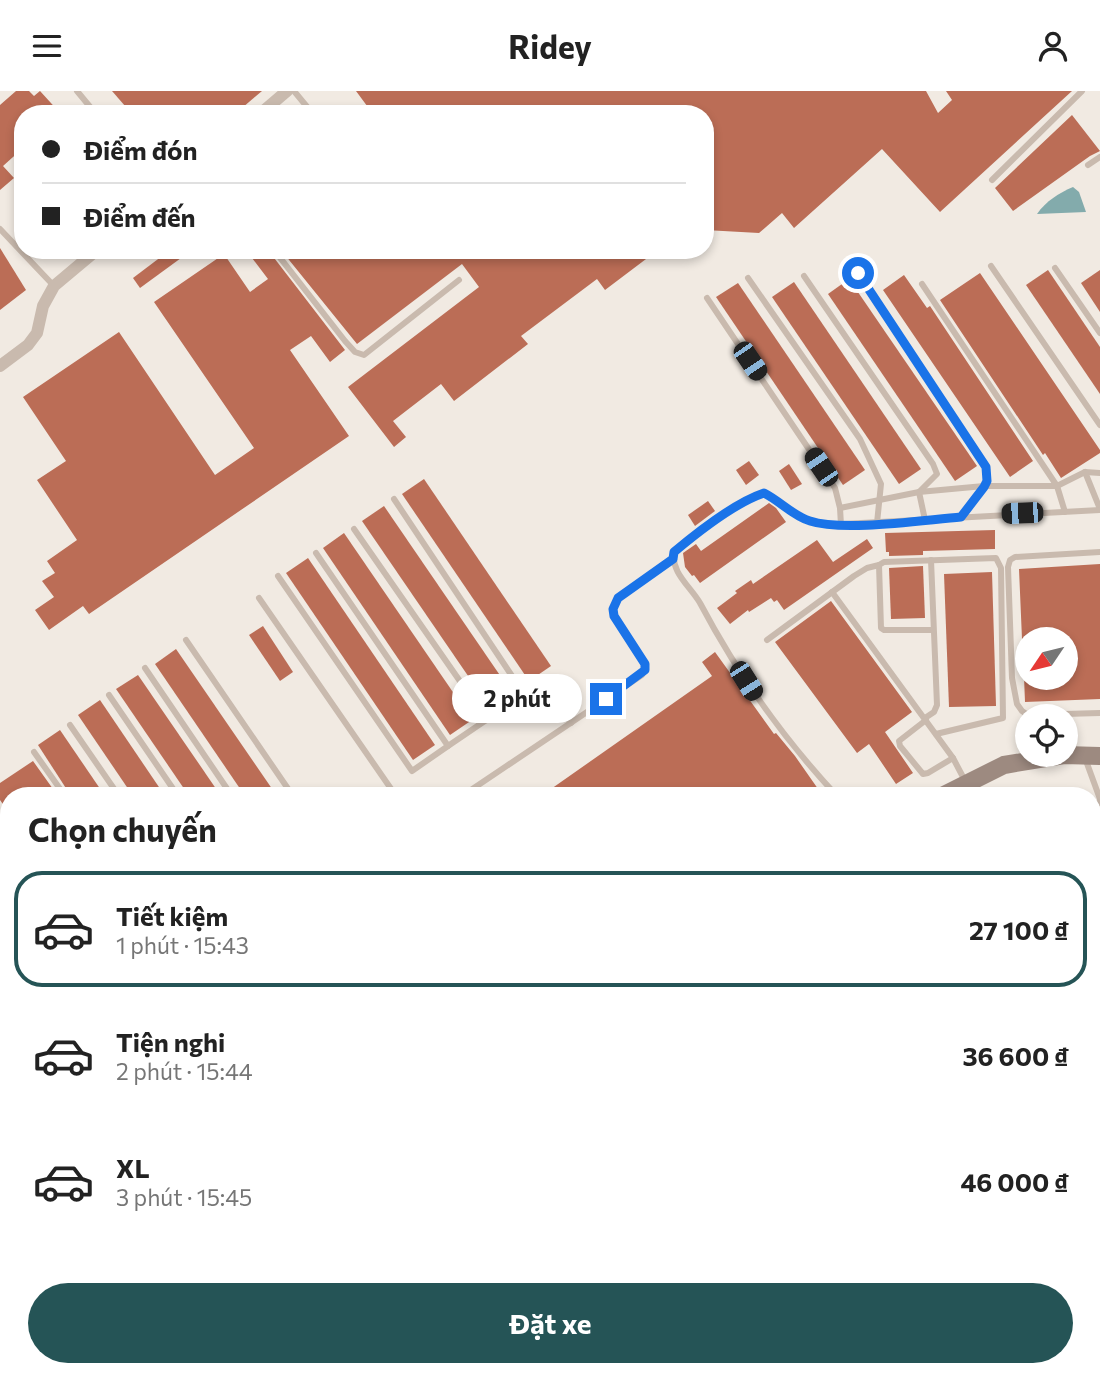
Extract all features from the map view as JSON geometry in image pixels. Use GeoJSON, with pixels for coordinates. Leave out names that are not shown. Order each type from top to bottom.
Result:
{"type":"FeatureCollection","features":[{"type":"Feature","properties":{"kind":"main road"},"geometry":{"type":"LineString","coordinates":[[960,787],[1004,765],[1064,755],[1092,756]]}},
{"type":"Feature","properties":{"kind":"street"},"geometry":{"type":"LineString","coordinates":[[271,105],[287,91]]}},
{"type":"Feature","properties":{"kind":"street"},"geometry":{"type":"LineString","coordinates":[[0,366],[28,345],[37,333],[43,306],[54,286],[84,259]]}},
{"type":"Feature","properties":{"kind":"lane"},"geometry":{"type":"LineString","coordinates":[[77,91],[89,105]]}},
{"type":"Feature","properties":{"kind":"lane"},"geometry":{"type":"LineString","coordinates":[[294,91],[306,105]]}},
{"type":"Feature","properties":{"kind":"lane"},"geometry":{"type":"LineString","coordinates":[[992,180],[1082,91]]}},
{"type":"Feature","properties":{"kind":"lane"},"geometry":{"type":"LineString","coordinates":[[1088,165],[1100,157]]}},
{"type":"Feature","properties":{"kind":"lane"},"geometry":{"type":"LineString","coordinates":[[0,229],[14,244]]}},
{"type":"Feature","properties":{"kind":"lane"},"geometry":{"type":"LineString","coordinates":[[28,259],[54,286]]}},
{"type":"Feature","properties":{"kind":"lane"},"geometry":{"type":"LineString","coordinates":[[281,259],[345,341],[355,352],[364,355],[459,280]]}},
{"type":"Feature","properties":{"kind":"lane"},"geometry":{"type":"LineString","coordinates":[[991,267],[1100,425]]}},
{"type":"Feature","properties":{"kind":"lane"},"geometry":{"type":"LineString","coordinates":[[1055,268],[1100,333]]}},
{"type":"Feature","properties":{"kind":"lane"},"geometry":{"type":"LineString","coordinates":[[858,273],[986,467],[987,481],[961,517]]}},
{"type":"Feature","properties":{"kind":"lane"},"geometry":{"type":"LineString","coordinates":[[804,276],[933,464],[937,474],[919,492]]}},
{"type":"Feature","properties":{"kind":"lane"},"geometry":{"type":"LineString","coordinates":[[748,278],[860,439],[881,484],[877,523]]}},
{"type":"Feature","properties":{"kind":"lane"},"geometry":{"type":"LineString","coordinates":[[922,284],[1058,486],[1065,512]]}},
{"type":"Feature","properties":{"kind":"lane"},"geometry":{"type":"LineString","coordinates":[[707,298],[835,488],[841,525]]}},
{"type":"Feature","properties":{"kind":"lane"},"geometry":{"type":"LineString","coordinates":[[840,508],[919,492],[984,487],[1058,486],[1085,472],[1100,473]]}},
{"type":"Feature","properties":{"kind":"lane"},"geometry":{"type":"LineString","coordinates":[[829,787],[807,764],[760,703],[698,601],[675,569],[674,552],[751,497],[764,493],[809,521],[824,525],[1100,510],[1085,472]]}},
{"type":"Feature","properties":{"kind":"lane"},"geometry":{"type":"LineString","coordinates":[[919,492],[925,520]]}},
{"type":"Feature","properties":{"kind":"lane"},"geometry":{"type":"LineString","coordinates":[[394,499],[524,694]]}},
{"type":"Feature","properties":{"kind":"lane"},"geometry":{"type":"LineString","coordinates":[[354,529],[487,720]]}},
{"type":"Feature","properties":{"kind":"lane"},"geometry":{"type":"LineString","coordinates":[[1100,552],[1015,557],[1010,560],[1009,567],[1012,678],[1017,704],[1028,715],[1100,713]]}},
{"type":"Feature","properties":{"kind":"lane"},"geometry":{"type":"LineString","coordinates":[[316,553],[448,747]]}},
{"type":"Feature","properties":{"kind":"lane"},"geometry":{"type":"LineString","coordinates":[[767,640],[867,568],[884,562],[996,558],[1001,568],[1003,718],[936,734]]}},
{"type":"Feature","properties":{"kind":"lane"},"geometry":{"type":"LineString","coordinates":[[475,787],[642,675],[645,664],[614,616],[613,609],[618,598],[673,559]]}},
{"type":"Feature","properties":{"kind":"lane"},"geometry":{"type":"LineString","coordinates":[[931,561],[937,705],[934,712],[899,741],[900,746],[923,774],[953,758]]}},
{"type":"Feature","properties":{"kind":"lane"},"geometry":{"type":"LineString","coordinates":[[879,565],[881,628]]}},
{"type":"Feature","properties":{"kind":"lane"},"geometry":{"type":"LineString","coordinates":[[278,576],[412,771],[542,682],[571,723]]}},
{"type":"Feature","properties":{"kind":"lane"},"geometry":{"type":"LineString","coordinates":[[832,592],[936,734],[964,777]]}},
{"type":"Feature","properties":{"kind":"lane"},"geometry":{"type":"LineString","coordinates":[[259,599],[390,787]]}},
{"type":"Feature","properties":{"kind":"lane"},"geometry":{"type":"LineString","coordinates":[[881,628],[933,630]]}},
{"type":"Feature","properties":{"kind":"lane"},"geometry":{"type":"LineString","coordinates":[[868,639],[881,628]]}},
{"type":"Feature","properties":{"kind":"lane"},"geometry":{"type":"LineString","coordinates":[[186,640],[287,787]]}},
{"type":"Feature","properties":{"kind":"lane"},"geometry":{"type":"LineString","coordinates":[[145,669],[226,787]]}},
{"type":"Feature","properties":{"kind":"lane"},"geometry":{"type":"LineString","coordinates":[[108,695],[171,787]]}},
{"type":"Feature","properties":{"kind":"lane"},"geometry":{"type":"LineString","coordinates":[[70,725],[113,787]]}},
{"type":"Feature","properties":{"kind":"lane"},"geometry":{"type":"LineString","coordinates":[[34,752],[59,787]]}},
{"type":"Feature","properties":{"kind":"lane"},"geometry":{"type":"LineString","coordinates":[[1092,756],[1098,787]]}},
{"type":"Feature","properties":{"kind":"water"},"geometry":{"type":"Polygon","coordinates":[[[1073,187],[1079,192],[1086,212],[1037,214],[1053,198],[1073,187]]]}},
{"type":"Feature","properties":{"kind":"building"},"geometry":{"type":"Polygon","coordinates":[[[16,91],[29,91],[34,96],[40,91],[53,105],[14,105],[14,156],[3,166],[14,178],[0,190],[0,105],[16,91]]]}},
{"type":"Feature","properties":{"kind":"building"},"geometry":{"type":"Polygon","coordinates":[[[112,91],[262,91],[246,105],[124,105],[112,91]]]}},
{"type":"Feature","properties":{"kind":"building"},"geometry":{"type":"Polygon","coordinates":[[[356,91],[926,91],[938,113],[952,100],[946,91],[1072,91],[940,212],[882,149],[794,228],[782,213],[759,233],[714,230],[714,105],[366,105],[356,91]]]}},
{"type":"Feature","properties":{"kind":"building"},"geometry":{"type":"Polygon","coordinates":[[[1072,115],[1100,151],[1013,211],[995,188],[1072,115]]]}},
{"type":"Feature","properties":{"kind":"building"},"geometry":{"type":"Polygon","coordinates":[[[0,248],[26,290],[0,310],[0,248]]]}},
{"type":"Feature","properties":{"kind":"building"},"geometry":{"type":"Polygon","coordinates":[[[158,259],[180,259],[140,288],[133,278],[158,259]]]}},
{"type":"Feature","properties":{"kind":"building"},"geometry":{"type":"Polygon","coordinates":[[[217,259],[227,259],[250,292],[268,279],[253,259],[275,259],[345,350],[330,362],[311,336],[290,350],[349,436],[89,614],[83,606],[49,630],[35,610],[54,597],[42,581],[55,573],[47,561],[77,540],[37,480],[66,461],[23,397],[119,332],[215,475],[254,448],[154,302],[217,259]]]}},
{"type":"Feature","properties":{"kind":"building"},"geometry":{"type":"Polygon","coordinates":[[[288,259],[646,259],[605,290],[597,279],[521,336],[528,344],[454,401],[441,384],[393,421],[406,437],[394,447],[348,387],[479,287],[462,264],[357,344],[288,259]]]}},
{"type":"Feature","properties":{"kind":"building"},"geometry":{"type":"Polygon","coordinates":[[[1048,270],[1100,347],[1100,394],[1026,285],[1048,270]]]}},
{"type":"Feature","properties":{"kind":"building"},"geometry":{"type":"Polygon","coordinates":[[[1100,270],[1100,312],[1081,283],[1100,270]]]}},
{"type":"Feature","properties":{"kind":"building"},"geometry":{"type":"Polygon","coordinates":[[[980,273],[1100,450],[1100,453],[1061,478],[940,300],[980,273]]]}},
{"type":"Feature","properties":{"kind":"building"},"geometry":{"type":"Polygon","coordinates":[[[904,275],[927,308],[930,306],[1033,461],[1010,477],[883,290],[904,275]]]}},
{"type":"Feature","properties":{"kind":"building"},"geometry":{"type":"Polygon","coordinates":[[[849,279],[977,466],[955,481],[828,294],[849,279]]]}},
{"type":"Feature","properties":{"kind":"building"},"geometry":{"type":"Polygon","coordinates":[[[794,282],[921,469],[899,484],[772,297],[794,282]]]}},
{"type":"Feature","properties":{"kind":"building"},"geometry":{"type":"Polygon","coordinates":[[[738,283],[865,470],[843,485],[716,297],[738,283]]]}},
{"type":"Feature","properties":{"kind":"building"},"geometry":{"type":"Polygon","coordinates":[[[749,461],[759,475],[746,485],[736,470],[749,461]]]}},
{"type":"Feature","properties":{"kind":"building"},"geometry":{"type":"Polygon","coordinates":[[[789,464],[802,484],[791,490],[779,471],[789,464]]]}},
{"type":"Feature","properties":{"kind":"building"},"geometry":{"type":"Polygon","coordinates":[[[424,479],[551,666],[529,681],[402,494],[424,479]]]}},
{"type":"Feature","properties":{"kind":"building"},"geometry":{"type":"Polygon","coordinates":[[[708,501],[715,511],[695,526],[688,515],[708,501]]]}},
{"type":"Feature","properties":{"kind":"building"},"geometry":{"type":"Polygon","coordinates":[[[769,503],[786,522],[700,583],[692,576],[685,567],[683,553],[696,544],[701,551],[769,503]]]}},
{"type":"Feature","properties":{"kind":"building"},"geometry":{"type":"Polygon","coordinates":[[[384,506],[512,693],[490,708],[362,521],[384,506]]]}},
{"type":"Feature","properties":{"kind":"building"},"geometry":{"type":"Polygon","coordinates":[[[995,530],[995,549],[923,551],[923,555],[889,556],[889,552],[886,552],[885,533],[995,530]]]}},
{"type":"Feature","properties":{"kind":"building"},"geometry":{"type":"Polygon","coordinates":[[[344,533],[472,720],[450,735],[323,548],[344,533]]]}},
{"type":"Feature","properties":{"kind":"building"},"geometry":{"type":"Polygon","coordinates":[[[867,539],[873,548],[784,610],[777,600],[774,602],[771,598],[749,612],[748,610],[730,624],[717,608],[751,580],[753,584],[817,540],[833,562],[867,539]]]}},
{"type":"Feature","properties":{"kind":"building"},"geometry":{"type":"Polygon","coordinates":[[[308,558],[435,745],[413,760],[286,573],[308,558]]]}},
{"type":"Feature","properties":{"kind":"building"},"geometry":{"type":"Polygon","coordinates":[[[1100,564],[1100,699],[1025,702],[1025,690],[1078,690],[1078,627],[1021,627],[1019,569],[1100,564]]]}},
{"type":"Feature","properties":{"kind":"building"},"geometry":{"type":"Polygon","coordinates":[[[923,566],[925,618],[891,619],[889,568],[923,566]]]}},
{"type":"Feature","properties":{"kind":"building"},"geometry":{"type":"Polygon","coordinates":[[[992,572],[996,706],[949,707],[944,574],[992,572]]]}},
{"type":"Feature","properties":{"kind":"building"},"geometry":{"type":"Polygon","coordinates":[[[831,601],[912,712],[885,732],[913,773],[896,784],[869,744],[857,753],[775,642],[831,601]]]}},
{"type":"Feature","properties":{"kind":"building"},"geometry":{"type":"Polygon","coordinates":[[[263,626],[293,672],[280,681],[249,635],[263,626]]]}},
{"type":"Feature","properties":{"kind":"building"},"geometry":{"type":"Polygon","coordinates":[[[176,649],[271,787],[239,787],[155,664],[176,649]]]}},
{"type":"Feature","properties":{"kind":"building"},"geometry":{"type":"Polygon","coordinates":[[[715,652],[774,734],[776,733],[795,756],[817,787],[554,787],[712,676],[702,662],[715,652]]]}},
{"type":"Feature","properties":{"kind":"building"},"geometry":{"type":"Polygon","coordinates":[[[138,675],[215,787],[183,787],[116,689],[138,675]]]}},
{"type":"Feature","properties":{"kind":"building"},"geometry":{"type":"Polygon","coordinates":[[[100,700],[159,787],[127,787],[78,715],[100,700]]]}},
{"type":"Feature","properties":{"kind":"building"},"geometry":{"type":"Polygon","coordinates":[[[60,730],[99,787],[65,787],[38,745],[60,730]]]}},
{"type":"Feature","properties":{"kind":"building"},"geometry":{"type":"Polygon","coordinates":[[[33,761],[52,787],[0,787],[0,783],[33,761]]]}},
{"type":"Feature","properties":{"kind":"route"},"geometry":{"type":"LineString","coordinates":[[606,699],[642,675],[645,670],[645,664],[614,616],[613,609],[618,598],[673,559],[674,552],[693,536],[751,497],[764,493],[801,518],[824,525],[863,524],[961,517],[984,487],[987,481],[986,467],[858,273]]}}]}
